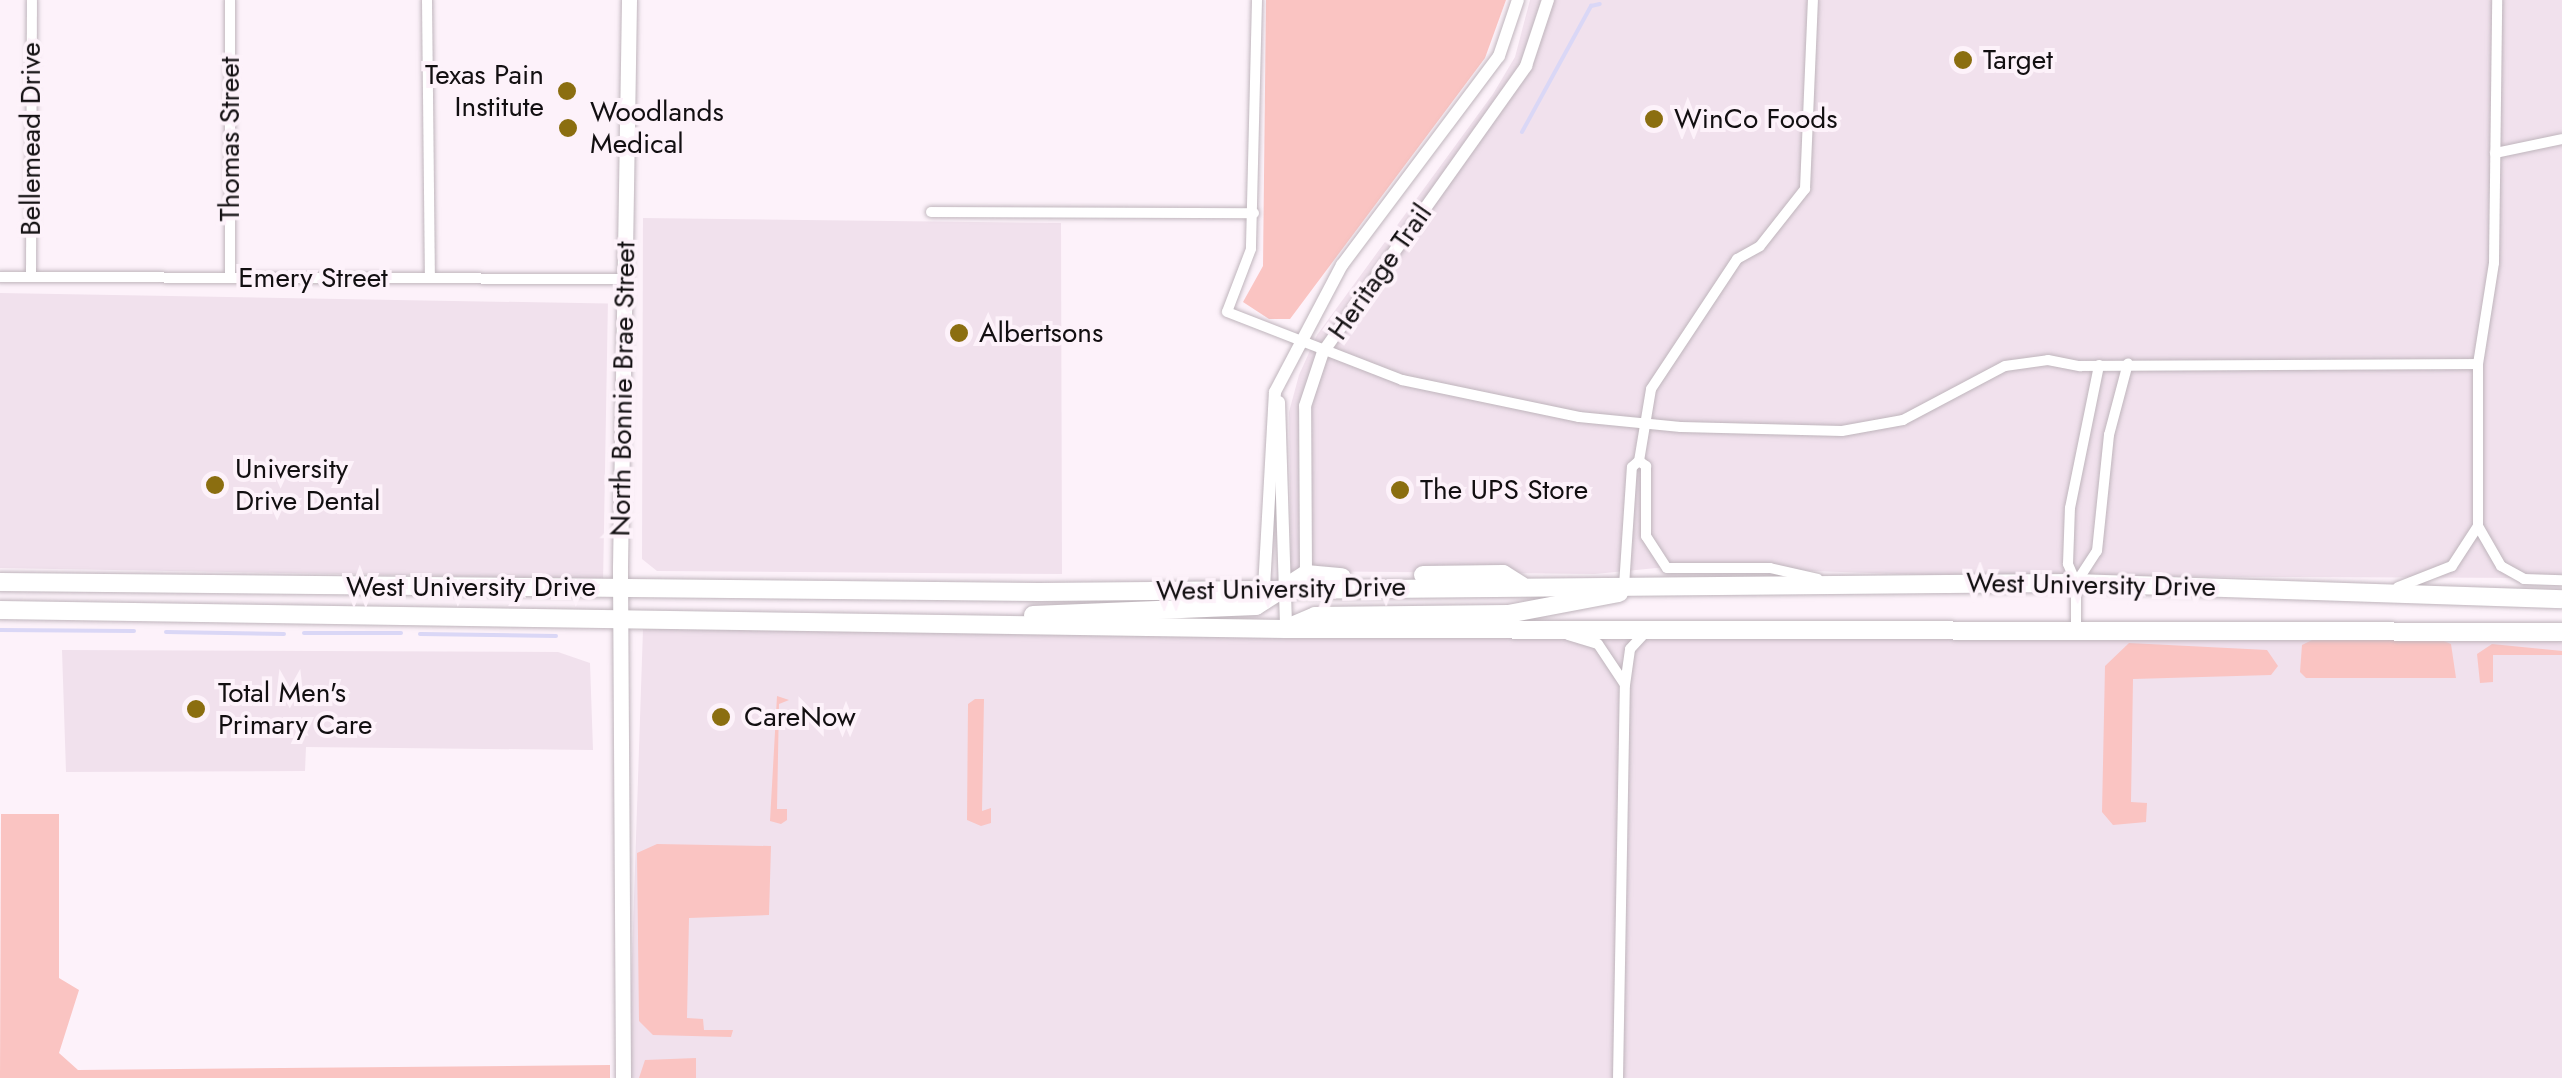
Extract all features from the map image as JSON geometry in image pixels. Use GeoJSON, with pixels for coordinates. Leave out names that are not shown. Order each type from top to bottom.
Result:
{"type":"FeatureCollection","features":[{"type":"Feature","properties":{"kind":"main road","name":"North Bonnie Brae Street"},"geometry":{"type":"LineString","coordinates":[[623,1078],[620,588],[629,0]]}},
{"type":"Feature","properties":{"kind":"main road"},"geometry":{"type":"LineString","coordinates":[[1004,624],[1079,610],[1256,606],[1306,574],[1503,574],[1523,586]]}},
{"type":"Feature","properties":{"kind":"main road","name":"West University Drive"},"geometry":{"type":"LineString","coordinates":[[0,582],[620,588],[2076,582],[2562,598]]}},
{"type":"Feature","properties":{"kind":"main road"},"geometry":{"type":"LineString","coordinates":[[148,585],[148,612]]}},
{"type":"Feature","properties":{"kind":"main road"},"geometry":{"type":"LineString","coordinates":[[1286,629],[1316,616],[1542,610],[1654,585]]}},
{"type":"Feature","properties":{"kind":"main road"},"geometry":{"type":"LineString","coordinates":[[2464,629],[2465,595]]}},
{"type":"Feature","properties":{"kind":"main road","name":"West University Drive"},"geometry":{"type":"LineString","coordinates":[[0,610],[1286,629],[2076,627],[2562,632]]}},
{"type":"Feature","properties":{"kind":"street","name":"Bellemead Drive"},"geometry":{"type":"LineString","coordinates":[[30,277],[32,0]]}},
{"type":"Feature","properties":{"kind":"street","name":"Thomas Street"},"geometry":{"type":"LineString","coordinates":[[230,0],[230,278]]}},
{"type":"Feature","properties":{"kind":"street"},"geometry":{"type":"LineString","coordinates":[[426,0],[430,278]]}},
{"type":"Feature","properties":{"kind":"street"},"geometry":{"type":"LineString","coordinates":[[1257,0],[1254,213],[1244,274],[1228,312],[1402,380],[1644,425],[1842,431],[1904,420],[2005,366],[2048,360],[2099,365],[2478,364]]}},
{"type":"Feature","properties":{"kind":"street","name":"Heritage Trail"},"geometry":{"type":"LineString","coordinates":[[1264,588],[1266,480],[1279,384],[1342,265],[1499,56],[1518,0]]}},
{"type":"Feature","properties":{"kind":"street","name":"Heritage Trail"},"geometry":{"type":"LineString","coordinates":[[1306,574],[1305,406],[1324,352],[1526,66],[1548,0]]}},
{"type":"Feature","properties":{"kind":"street"},"geometry":{"type":"LineString","coordinates":[[1624,586],[1632,468],[1639,461],[1644,425],[1663,362],[1738,259],[1760,246],[1806,189],[1813,0]]}},
{"type":"Feature","properties":{"kind":"street"},"geometry":{"type":"LineString","coordinates":[[2497,0],[2494,263],[2478,364],[2478,526],[2502,566],[2524,580],[2562,580]]}},
{"type":"Feature","properties":{"kind":"street"},"geometry":{"type":"LineString","coordinates":[[2495,154],[2562,140]]}},
{"type":"Feature","properties":{"kind":"street"},"geometry":{"type":"LineString","coordinates":[[930,212],[1254,213]]}},
{"type":"Feature","properties":{"kind":"street","name":"Emery Street"},"geometry":{"type":"LineString","coordinates":[[0,277],[625,279]]}},
{"type":"Feature","properties":{"kind":"street"},"geometry":{"type":"LineString","coordinates":[[2076,582],[2098,551],[2108,435],[2128,364]]}},
{"type":"Feature","properties":{"kind":"street"},"geometry":{"type":"LineString","coordinates":[[2076,627],[2076,582],[2068,564],[2070,508],[2099,365]]}},
{"type":"Feature","properties":{"kind":"street","name":"Heritage Trail"},"geometry":{"type":"LineString","coordinates":[[1279,384],[1286,629]]}},
{"type":"Feature","properties":{"kind":"street"},"geometry":{"type":"LineString","coordinates":[[1639,461],[1646,466],[1646,536],[1667,568],[1770,568],[1838,584]]}},
{"type":"Feature","properties":{"kind":"street"},"geometry":{"type":"LineString","coordinates":[[2348,592],[2408,586],[2452,566],[2478,526]]}},
{"type":"Feature","properties":{"kind":"street"},"geometry":{"type":"LineString","coordinates":[[1543,628],[1598,644],[1624,685]]}},
{"type":"Feature","properties":{"kind":"street"},"geometry":{"type":"LineString","coordinates":[[1618,1078],[1624,685],[1630,649],[1650,628]]}},
{"type":"Feature","properties":{"kind":"shaded area"},"geometry":{"type":"Polygon","coordinates":[[[1266,0],[1506,0],[1485,58],[1290,319],[1269,319],[1243,302],[1263,266],[1266,0]]]}},
{"type":"Feature","properties":{"kind":"shaded area"},"geometry":{"type":"Polygon","coordinates":[[[1530,0],[2562,0],[2562,578],[1954,576],[1677,566],[1595,574],[1291,571],[1289,412],[1299,375],[1317,335],[1493,94],[1515,57],[1530,0]]]}},
{"type":"Feature","properties":{"kind":"shaded area"},"geometry":{"type":"Polygon","coordinates":[[[643,218],[1061,223],[1062,574],[657,571],[642,559],[643,218]]]}},
{"type":"Feature","properties":{"kind":"shaded area"},"geometry":{"type":"Polygon","coordinates":[[[0,293],[608,304],[603,579],[0,568],[0,293]]]}},
{"type":"Feature","properties":{"kind":"shaded area"},"geometry":{"type":"Polygon","coordinates":[[[958,623],[2562,632],[2562,1078],[628,1078],[643,629],[958,623]]]}},
{"type":"Feature","properties":{"kind":"shaded area"},"geometry":{"type":"Polygon","coordinates":[[[2439,639],[2451,644],[2456,678],[2306,678],[2300,672],[2302,645],[2312,640],[2439,639]]]}},
{"type":"Feature","properties":{"kind":"shaded area"},"geometry":{"type":"Polygon","coordinates":[[[2129,643],[2267,650],[2278,666],[2271,675],[2133,679],[2131,802],[2147,803],[2146,822],[2113,825],[2102,812],[2105,666],[2129,643]]]}},
{"type":"Feature","properties":{"kind":"shaded area"},"geometry":{"type":"Polygon","coordinates":[[[2492,644],[2562,651],[2562,655],[2493,655],[2493,682],[2480,683],[2477,654],[2492,644]]]}},
{"type":"Feature","properties":{"kind":"shaded area"},"geometry":{"type":"Polygon","coordinates":[[[62,650],[558,652],[590,663],[593,750],[306,747],[305,771],[66,772],[62,650]]]}},
{"type":"Feature","properties":{"kind":"shaded area"},"geometry":{"type":"Polygon","coordinates":[[[777,696],[789,700],[779,704],[777,809],[787,809],[787,820],[781,824],[770,821],[777,696]]]}},
{"type":"Feature","properties":{"kind":"shaded area"},"geometry":{"type":"Polygon","coordinates":[[[984,699],[982,811],[991,808],[991,823],[981,826],[967,820],[968,704],[984,699]]]}},
{"type":"Feature","properties":{"kind":"shaded area"},"geometry":{"type":"Polygon","coordinates":[[[1,814],[59,814],[59,978],[79,990],[59,1053],[78,1070],[610,1065],[610,1078],[0,1078],[1,814]]]}},
{"type":"Feature","properties":{"kind":"shaded area"},"geometry":{"type":"Polygon","coordinates":[[[657,844],[771,846],[769,915],[689,918],[687,1018],[703,1019],[704,1030],[733,1030],[731,1037],[653,1035],[639,1021],[637,853],[657,844]]]}},
{"type":"Feature","properties":{"kind":"shaded area"},"geometry":{"type":"Polygon","coordinates":[[[696,1058],[696,1078],[639,1078],[645,1060],[696,1058]]]}},
{"type":"Feature","properties":{"kind":"waterway"},"geometry":{"type":"LineString","coordinates":[[1522,132],[1591,6],[1600,4]]}},
{"type":"Feature","properties":{"kind":"waterway"},"geometry":{"type":"LineString","coordinates":[[0,630],[134,631]]}},
{"type":"Feature","properties":{"kind":"waterway"},"geometry":{"type":"LineString","coordinates":[[166,632],[284,634]]}},
{"type":"Feature","properties":{"kind":"waterway"},"geometry":{"type":"LineString","coordinates":[[304,633],[401,633]]}},
{"type":"Feature","properties":{"kind":"waterway"},"geometry":{"type":"LineString","coordinates":[[420,634],[556,636]]}},
{"type":"Feature","properties":{"kind":"place","name":"Target"},"geometry":{"type":"Point","coordinates":[1963,60]}},
{"type":"Feature","properties":{"kind":"place","name":"Texas Pain Institute"},"geometry":{"type":"Point","coordinates":[567,91]}},
{"type":"Feature","properties":{"kind":"place","name":"WinCo Foods"},"geometry":{"type":"Point","coordinates":[1654,119]}},
{"type":"Feature","properties":{"kind":"place","name":"Woodlands Medical"},"geometry":{"type":"Point","coordinates":[568,128]}},
{"type":"Feature","properties":{"kind":"place","name":"Albertsons"},"geometry":{"type":"Point","coordinates":[959,333]}},
{"type":"Feature","properties":{"kind":"place","name":"University Drive Dental"},"geometry":{"type":"Point","coordinates":[215,485]}},
{"type":"Feature","properties":{"kind":"place","name":"The UPS Store"},"geometry":{"type":"Point","coordinates":[1400,490]}},
{"type":"Feature","properties":{"kind":"place","name":"Total Men's Primary Care"},"geometry":{"type":"Point","coordinates":[196,709]}},
{"type":"Feature","properties":{"kind":"place","name":"CareNow"},"geometry":{"type":"Point","coordinates":[721,717]}}]}
